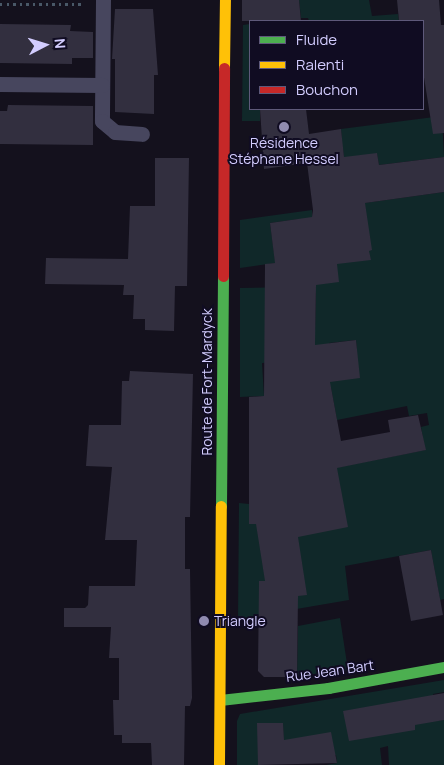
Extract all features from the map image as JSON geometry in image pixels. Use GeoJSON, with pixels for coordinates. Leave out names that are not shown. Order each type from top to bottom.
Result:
{"type":"FeatureCollection","features":[{"type":"Feature","properties":{"kind":"main road","name":"Route de Fort-Mardyck"},"geometry":{"type":"LineString","coordinates":[[219,765],[226,0]]}},
{"type":"Feature","properties":{"kind":"main road","name":"Rue Jean Bart"},"geometry":{"type":"LineString","coordinates":[[220,700],[328,688],[444,667]]}},
{"type":"Feature","properties":{"kind":"lane"},"geometry":{"type":"LineString","coordinates":[[103,2],[101,116],[105,126],[121,134],[142,134]]}},
{"type":"Feature","properties":{"kind":"lane"},"geometry":{"type":"LineString","coordinates":[[0,84],[102,85]]}},
{"type":"Feature","properties":{"kind":"path"},"geometry":{"type":"LineString","coordinates":[[0,4],[103,2]]}},
{"type":"Feature","properties":{"kind":"green space"},"geometry":{"type":"Polygon","coordinates":[[[299,0],[369,0],[372,16],[398,14],[399,20],[309,20],[308,18],[301,18],[299,0]]]}},
{"type":"Feature","properties":{"kind":"green space"},"geometry":{"type":"Polygon","coordinates":[[[249,24],[249,110],[260,110],[260,121],[242,121],[243,25],[249,24]]]}},
{"type":"Feature","properties":{"kind":"green space"},"geometry":{"type":"Polygon","coordinates":[[[442,116],[444,157],[379,165],[377,154],[370,154],[371,166],[366,167],[365,155],[344,158],[343,149],[310,154],[309,147],[301,148],[300,135],[311,134],[313,145],[342,141],[341,129],[442,116]]]}},
{"type":"Feature","properties":{"kind":"green space"},"geometry":{"type":"Polygon","coordinates":[[[444,192],[444,599],[440,600],[431,550],[345,566],[349,600],[238,619],[239,503],[249,504],[249,524],[277,523],[329,469],[425,450],[421,427],[429,425],[427,413],[409,416],[407,406],[337,420],[331,388],[317,390],[297,361],[262,363],[264,396],[240,397],[240,288],[299,287],[299,219],[270,223],[275,260],[296,257],[296,260],[240,268],[240,220],[312,210],[313,230],[321,209],[444,192]],[[316,291],[301,332],[315,331],[316,291]],[[356,340],[329,343],[330,354],[357,351],[356,340]]]}},
{"type":"Feature","properties":{"kind":"green space"},"geometry":{"type":"Polygon","coordinates":[[[340,618],[348,670],[297,676],[298,626],[340,618]]]}},
{"type":"Feature","properties":{"kind":"green space"},"geometry":{"type":"Polygon","coordinates":[[[444,680],[444,692],[433,694],[437,721],[444,720],[444,765],[389,765],[388,746],[380,748],[382,765],[326,765],[337,763],[336,755],[309,760],[284,757],[283,723],[258,723],[258,765],[237,765],[237,721],[240,714],[444,680]]]}},
{"type":"Feature","properties":{"kind":"building"},"geometry":{"type":"Polygon","coordinates":[[[242,0],[299,0],[301,20],[242,21],[242,0]]]}},
{"type":"Feature","properties":{"kind":"building"},"geometry":{"type":"Polygon","coordinates":[[[397,0],[439,0],[441,25],[444,25],[444,133],[433,134],[424,77],[424,20],[399,20],[397,0]]]}},
{"type":"Feature","properties":{"kind":"building"},"geometry":{"type":"Polygon","coordinates":[[[115,9],[153,9],[158,75],[154,75],[154,114],[115,112],[115,59],[112,59],[115,9]]]}},
{"type":"Feature","properties":{"kind":"building"},"geometry":{"type":"Polygon","coordinates":[[[0,24],[71,25],[70,31],[93,32],[93,58],[72,58],[72,64],[0,63],[0,24]]]}},
{"type":"Feature","properties":{"kind":"building"},"geometry":{"type":"Polygon","coordinates":[[[8,105],[93,106],[93,145],[0,144],[0,111],[7,111],[8,105]]]}},
{"type":"Feature","properties":{"kind":"building"},"geometry":{"type":"Polygon","coordinates":[[[260,110],[306,110],[309,134],[341,129],[344,157],[377,153],[379,165],[444,157],[444,192],[365,203],[372,250],[369,251],[371,260],[337,264],[339,282],[316,285],[315,345],[356,340],[360,378],[330,382],[341,441],[390,432],[388,420],[418,415],[426,450],[337,468],[348,527],[298,537],[307,595],[298,596],[297,676],[289,677],[264,677],[258,671],[259,581],[265,581],[256,524],[249,524],[249,397],[264,396],[265,264],[275,263],[270,223],[312,217],[313,210],[307,163],[264,169],[260,110]]]}},
{"type":"Feature","properties":{"kind":"building"},"geometry":{"type":"Polygon","coordinates":[[[155,158],[189,158],[187,286],[175,286],[174,331],[145,330],[145,319],[133,319],[134,295],[123,295],[124,285],[45,284],[46,258],[128,259],[130,206],[155,206],[155,158]]]}},
{"type":"Feature","properties":{"kind":"building"},"geometry":{"type":"Polygon","coordinates":[[[130,371],[193,374],[190,517],[185,517],[185,569],[190,569],[192,698],[190,706],[185,706],[184,765],[152,765],[151,743],[122,743],[122,735],[114,735],[113,700],[119,700],[119,658],[109,658],[111,627],[64,627],[64,608],[85,608],[88,605],[89,586],[135,586],[137,540],[105,540],[112,467],[86,466],[89,425],[121,425],[122,381],[129,381],[130,371]]]}},
{"type":"Feature","properties":{"kind":"building"},"geometry":{"type":"Polygon","coordinates":[[[431,550],[443,615],[411,621],[399,556],[431,550]]]}},
{"type":"Feature","properties":{"kind":"building"},"geometry":{"type":"Polygon","coordinates":[[[444,693],[444,720],[415,725],[415,730],[349,741],[343,711],[444,693]]]}},
{"type":"Feature","properties":{"kind":"building"},"geometry":{"type":"Polygon","coordinates":[[[257,723],[283,723],[284,740],[331,732],[337,763],[258,765],[257,723]]]}},
{"type":"Feature","properties":{"kind":"traffic: fast"},"geometry":{"type":"LineString","coordinates":[[221,506],[223,276]]}},
{"type":"Feature","properties":{"kind":"traffic: fast"},"geometry":{"type":"LineString","coordinates":[[220,700],[328,688],[444,667]]}},
{"type":"Feature","properties":{"kind":"traffic: slow"},"geometry":{"type":"LineString","coordinates":[[224,68],[225,0]]}},
{"type":"Feature","properties":{"kind":"traffic: slow"},"geometry":{"type":"LineString","coordinates":[[219,765],[221,506]]}},
{"type":"Feature","properties":{"kind":"traffic: jam"},"geometry":{"type":"LineString","coordinates":[[223,276],[224,68]]}},
{"type":"Feature","properties":{"kind":"place","name":"Résidence Stéphane Hessel"},"geometry":{"type":"Point","coordinates":[284,127]}},
{"type":"Feature","properties":{"kind":"place","name":"Triangle"},"geometry":{"type":"Point","coordinates":[204,621]}}]}
